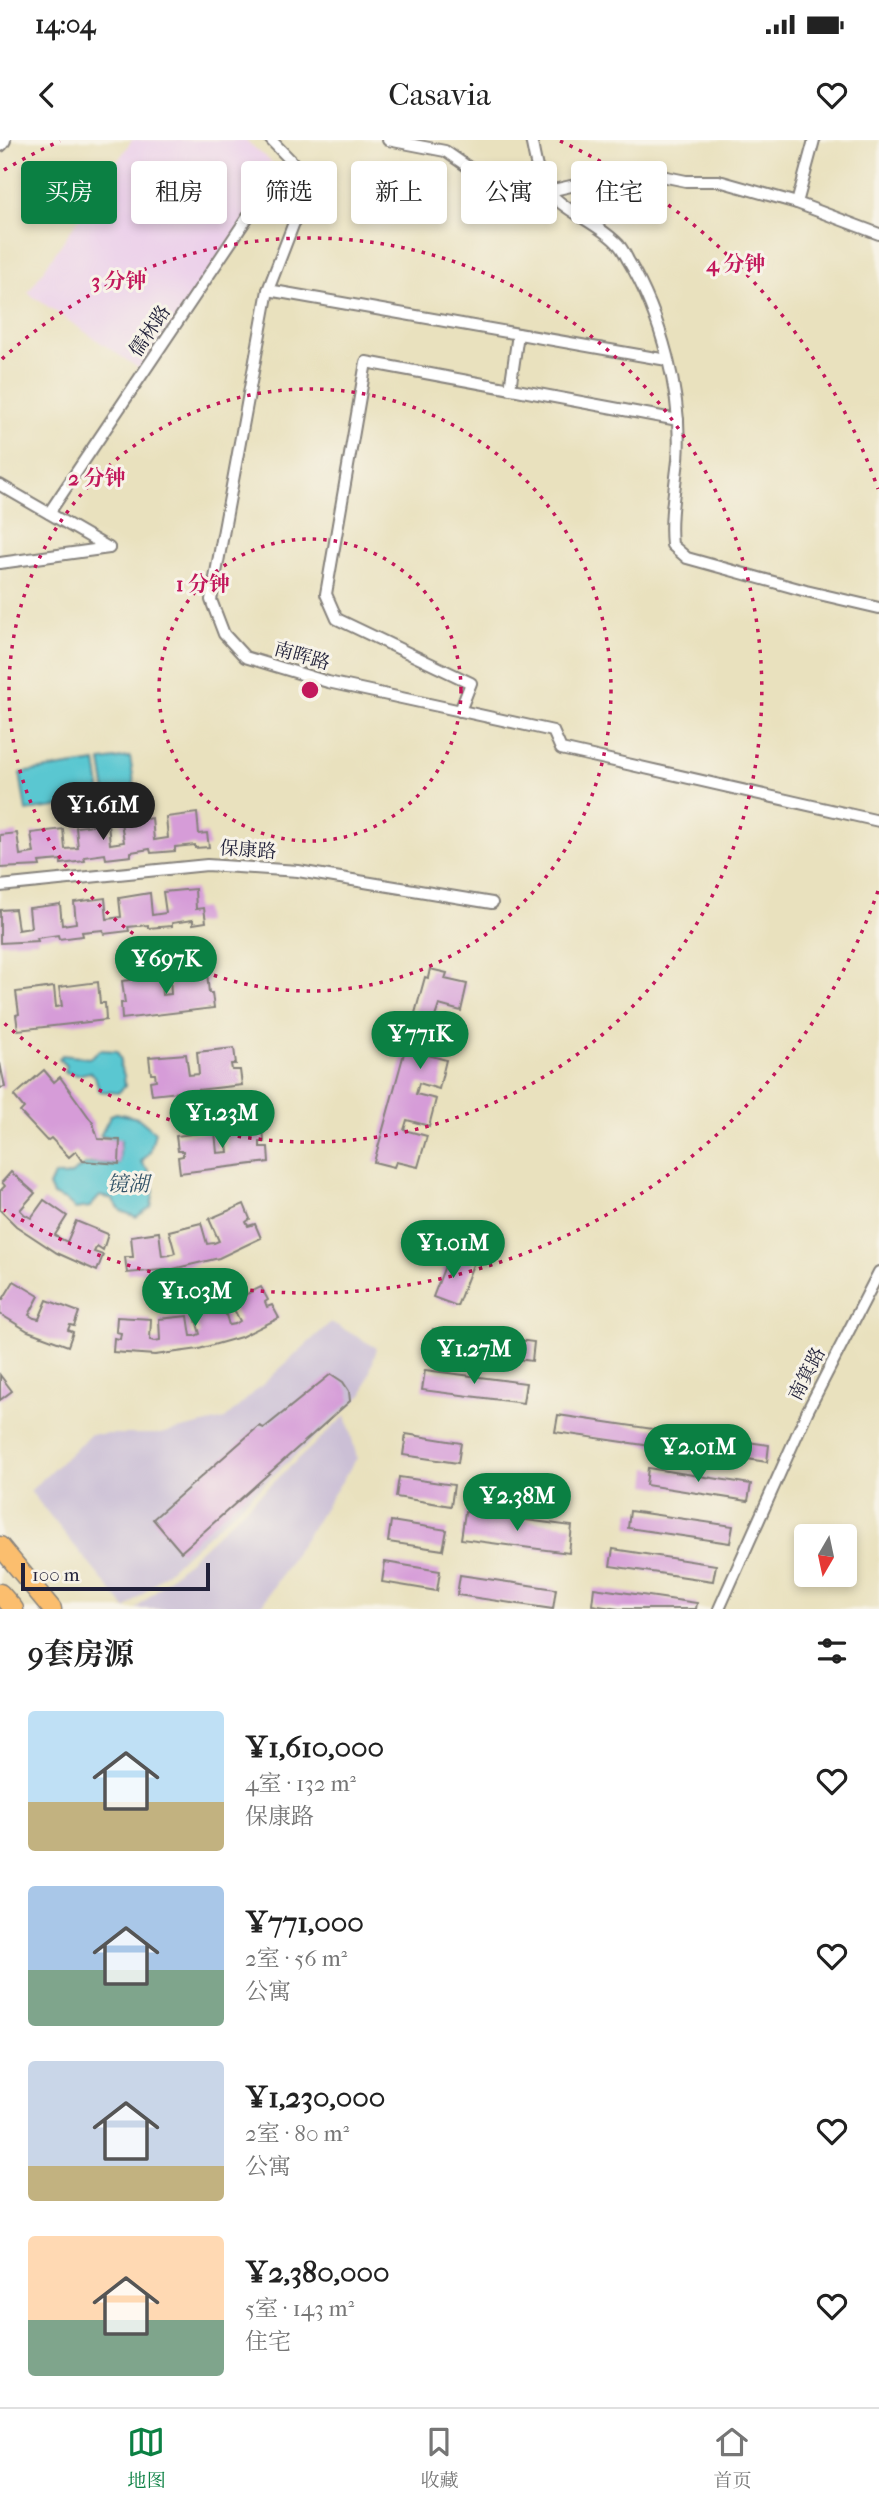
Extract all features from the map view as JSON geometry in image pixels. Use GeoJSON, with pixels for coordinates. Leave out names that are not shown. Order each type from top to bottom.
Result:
{"type":"FeatureCollection","features":[{"type":"Feature","properties":{"kind":"main road"},"geometry":{"type":"LineString","coordinates":[[0,1546],[52,1609]]}},
{"type":"Feature","properties":{"kind":"main road"},"geometry":{"type":"LineString","coordinates":[[0,1593],[14,1609]]}},
{"type":"Feature","properties":{"kind":"street","name":"南晖路"},"geometry":{"type":"LineString","coordinates":[[271,140],[302,172],[305,194],[268,290],[211,600],[224,634],[246,657],[328,682],[553,731],[561,749],[879,821]]}},
{"type":"Feature","properties":{"kind":"street"},"geometry":{"type":"LineString","coordinates":[[388,140],[445,151],[461,163]]}},
{"type":"Feature","properties":{"kind":"street"},"geometry":{"type":"LineString","coordinates":[[531,140],[536,161]]}},
{"type":"Feature","properties":{"kind":"street"},"geometry":{"type":"LineString","coordinates":[[797,203],[814,140]]}},
{"type":"Feature","properties":{"kind":"street"},"geometry":{"type":"LineString","coordinates":[[557,189],[637,171],[686,181],[719,181],[797,203],[879,234]]}},
{"type":"Feature","properties":{"kind":"street"},"geometry":{"type":"LineString","coordinates":[[557,199],[617,242],[651,304],[667,359],[678,419],[678,459],[669,525],[671,545],[687,558],[879,608]]}},
{"type":"Feature","properties":{"kind":"street","name":"儒林路"},"geometry":{"type":"LineString","coordinates":[[48,513],[243,224]]}},
{"type":"Feature","properties":{"kind":"street"},"geometry":{"type":"LineString","coordinates":[[268,290],[667,359]]}},
{"type":"Feature","properties":{"kind":"street"},"geometry":{"type":"LineString","coordinates":[[510,389],[518,334]]}},
{"type":"Feature","properties":{"kind":"street"},"geometry":{"type":"LineString","coordinates":[[460,711],[471,683],[337,619],[326,594],[366,362],[678,419]]}},
{"type":"Feature","properties":{"kind":"street"},"geometry":{"type":"LineString","coordinates":[[0,485],[109,548],[0,563]]}},
{"type":"Feature","properties":{"kind":"street","name":"保康路"},"geometry":{"type":"LineString","coordinates":[[0,886],[207,865],[298,871],[492,903]]}},
{"type":"Feature","properties":{"kind":"street","name":"南箕路"},"geometry":{"type":"LineString","coordinates":[[719,1609],[808,1410],[879,1272]]}},
{"type":"Feature","properties":{"kind":"shaded area"},"geometry":{"type":"Polygon","coordinates":[[[132,140],[245,140],[270,161],[241,161],[242,224],[141,370],[28,293],[75,224],[117,224],[117,162],[132,140]]]}},
{"type":"Feature","properties":{"kind":"shaded area"},"geometry":{"type":"Polygon","coordinates":[[[331,1322],[377,1348],[363,1394],[126,1609],[30,1491],[91,1434],[160,1434],[225,1419],[331,1322]]]}},
{"type":"Feature","properties":{"kind":"shaded area"},"geometry":{"type":"Polygon","coordinates":[[[346,1415],[357,1458],[259,1609],[136,1609],[346,1415]]]}},
{"type":"Feature","properties":{"kind":"water"},"geometry":{"type":"Polygon","coordinates":[[[130,757],[136,796],[107,800],[101,761],[130,757]]]}},
{"type":"Feature","properties":{"kind":"water"},"geometry":{"type":"Polygon","coordinates":[[[96,762],[102,801],[26,811],[20,773],[96,762]]]}},
{"type":"Feature","properties":{"kind":"water"},"geometry":{"type":"Polygon","coordinates":[[[100,1050],[117,1051],[121,1060],[125,1086],[118,1093],[99,1091],[95,1076],[90,1072],[77,1075],[65,1072],[66,1066],[59,1059],[62,1055],[89,1058],[100,1050]]]}},
{"type":"Feature","properties":{"kind":"water","name":"镜湖"},"geometry":{"type":"Polygon","coordinates":[[[116,1113],[138,1118],[155,1132],[150,1152],[141,1162],[149,1171],[148,1178],[154,1190],[151,1207],[136,1217],[121,1211],[112,1199],[100,1196],[90,1207],[75,1209],[65,1200],[53,1195],[49,1186],[54,1175],[68,1175],[88,1164],[119,1164],[121,1140],[100,1136],[111,1115],[116,1113]]]}},
{"type":"Feature","properties":{"kind":"building"},"geometry":{"type":"Polygon","coordinates":[[[197,813],[199,834],[207,833],[209,847],[175,847],[175,851],[151,853],[150,849],[131,852],[131,856],[106,859],[105,854],[84,857],[85,861],[61,864],[61,860],[39,862],[40,866],[0,868],[0,835],[17,833],[20,855],[34,853],[31,833],[63,829],[65,849],[78,848],[76,827],[108,823],[110,844],[124,842],[121,822],[152,818],[154,840],[168,838],[166,817],[197,813]]]}},
{"type":"Feature","properties":{"kind":"building"},"geometry":{"type":"Polygon","coordinates":[[[195,889],[196,909],[204,908],[206,922],[193,924],[193,920],[172,923],[172,926],[148,928],[148,925],[128,927],[129,931],[104,934],[103,930],[82,932],[83,936],[59,939],[58,935],[37,938],[38,941],[0,943],[0,910],[15,909],[18,930],[31,928],[29,908],[60,904],[62,925],[76,923],[74,902],[105,898],[107,919],[121,917],[119,898],[150,893],[152,915],[166,913],[163,892],[195,889]]]}},
{"type":"Feature","properties":{"kind":"building"},"geometry":{"type":"Polygon","coordinates":[[[430,969],[447,973],[445,979],[467,984],[461,1011],[439,1005],[435,1017],[457,1022],[450,1050],[428,1044],[425,1054],[446,1060],[439,1089],[419,1083],[416,1094],[436,1099],[429,1126],[407,1120],[404,1130],[427,1136],[418,1167],[396,1162],[394,1167],[374,1162],[425,977],[428,978],[430,969]]]}},
{"type":"Feature","properties":{"kind":"building"},"geometry":{"type":"Polygon","coordinates":[[[207,972],[214,1008],[122,1019],[121,1003],[125,1003],[122,981],[160,976],[162,995],[171,994],[170,976],[207,972]]]}},
{"type":"Feature","properties":{"kind":"building"},"geometry":{"type":"Polygon","coordinates":[[[98,982],[100,1003],[105,1003],[106,1020],[18,1030],[16,992],[54,987],[56,1007],[62,1006],[59,987],[98,982]]]}},
{"type":"Feature","properties":{"kind":"building"},"geometry":{"type":"Polygon","coordinates":[[[234,1048],[236,1064],[231,1064],[232,1070],[240,1070],[242,1085],[152,1095],[150,1081],[156,1080],[155,1074],[151,1074],[149,1057],[186,1054],[189,1075],[199,1074],[197,1052],[234,1048]]]}},
{"type":"Feature","properties":{"kind":"building"},"geometry":{"type":"Polygon","coordinates":[[[0,1063],[5,1087],[0,1088],[0,1063]]]}},
{"type":"Feature","properties":{"kind":"building"},"geometry":{"type":"Polygon","coordinates":[[[44,1070],[54,1082],[60,1077],[93,1123],[98,1139],[120,1140],[119,1164],[83,1161],[76,1151],[69,1157],[51,1138],[47,1141],[20,1112],[24,1108],[14,1096],[44,1070]]]}},
{"type":"Feature","properties":{"kind":"building"},"geometry":{"type":"Polygon","coordinates":[[[263,1126],[264,1142],[260,1142],[260,1147],[268,1147],[269,1162],[180,1173],[178,1157],[183,1156],[183,1151],[178,1151],[176,1136],[215,1131],[217,1153],[228,1152],[225,1130],[263,1126]]]}},
{"type":"Feature","properties":{"kind":"building"},"geometry":{"type":"Polygon","coordinates":[[[11,1172],[35,1193],[20,1210],[24,1214],[31,1218],[44,1200],[67,1216],[55,1235],[61,1239],[67,1242],[76,1221],[108,1234],[103,1250],[97,1246],[94,1252],[103,1255],[97,1271],[57,1253],[16,1226],[0,1210],[0,1191],[5,1186],[2,1182],[11,1172]]]}},
{"type":"Feature","properties":{"kind":"building"},"geometry":{"type":"Polygon","coordinates":[[[244,1204],[250,1219],[246,1222],[248,1226],[255,1224],[261,1238],[219,1258],[173,1269],[127,1273],[125,1257],[133,1257],[131,1236],[159,1232],[162,1256],[170,1255],[175,1253],[169,1231],[201,1223],[207,1244],[214,1243],[219,1241],[209,1219],[244,1204]]]}},
{"type":"Feature","properties":{"kind":"building"},"geometry":{"type":"Polygon","coordinates":[[[450,1253],[474,1262],[457,1306],[433,1297],[450,1253]]]}},
{"type":"Feature","properties":{"kind":"building"},"geometry":{"type":"Polygon","coordinates":[[[14,1281],[39,1296],[29,1315],[34,1318],[39,1319],[47,1300],[79,1312],[74,1326],[70,1325],[68,1330],[73,1332],[68,1346],[28,1331],[0,1314],[0,1298],[3,1299],[14,1281]]]}},
{"type":"Feature","properties":{"kind":"building"},"geometry":{"type":"Polygon","coordinates":[[[261,1287],[268,1300],[265,1302],[267,1307],[272,1305],[279,1318],[241,1337],[199,1349],[155,1355],[113,1352],[114,1338],[120,1339],[121,1333],[116,1332],[117,1317],[151,1319],[150,1340],[155,1341],[160,1340],[159,1319],[188,1316],[191,1336],[195,1336],[200,1334],[194,1313],[223,1305],[229,1325],[235,1324],[240,1321],[230,1302],[261,1287]]]}},
{"type":"Feature","properties":{"kind":"building"},"geometry":{"type":"Polygon","coordinates":[[[433,1329],[534,1342],[532,1361],[431,1348],[433,1329]]]}},
{"type":"Feature","properties":{"kind":"building"},"geometry":{"type":"Polygon","coordinates":[[[425,1370],[526,1383],[523,1403],[422,1390],[425,1370]]]}},
{"type":"Feature","properties":{"kind":"building"},"geometry":{"type":"Polygon","coordinates":[[[331,1374],[343,1382],[349,1391],[350,1401],[181,1552],[153,1519],[259,1426],[264,1428],[331,1374]]]}},
{"type":"Feature","properties":{"kind":"building"},"geometry":{"type":"Polygon","coordinates":[[[0,1375],[12,1391],[0,1400],[0,1375]]]}},
{"type":"Feature","properties":{"kind":"building"},"geometry":{"type":"Polygon","coordinates":[[[558,1415],[660,1430],[658,1447],[555,1432],[558,1415]]]}},
{"type":"Feature","properties":{"kind":"building"},"geometry":{"type":"Polygon","coordinates":[[[666,1430],[769,1445],[767,1462],[664,1446],[666,1430]]]}},
{"type":"Feature","properties":{"kind":"building"},"geometry":{"type":"Polygon","coordinates":[[[406,1434],[461,1443],[458,1463],[403,1455],[406,1434]]]}},
{"type":"Feature","properties":{"kind":"building"},"geometry":{"type":"Polygon","coordinates":[[[648,1468],[751,1484],[748,1501],[646,1485],[648,1468]]]}},
{"type":"Feature","properties":{"kind":"building"},"geometry":{"type":"Polygon","coordinates":[[[399,1477],[454,1485],[451,1506],[396,1497],[399,1477]]]}},
{"type":"Feature","properties":{"kind":"building"},"geometry":{"type":"Polygon","coordinates":[[[630,1511],[733,1526],[730,1543],[628,1528],[630,1511]]]}},
{"type":"Feature","properties":{"kind":"building"},"geometry":{"type":"Polygon","coordinates":[[[465,1512],[572,1526],[569,1553],[461,1539],[465,1512]]]}},
{"type":"Feature","properties":{"kind":"building"},"geometry":{"type":"Polygon","coordinates":[[[391,1521],[447,1530],[443,1550],[388,1542],[391,1521]]]}},
{"type":"Feature","properties":{"kind":"building"},"geometry":{"type":"Polygon","coordinates":[[[613,1549],[716,1565],[713,1581],[610,1566],[613,1549]]]}},
{"type":"Feature","properties":{"kind":"building"},"geometry":{"type":"Polygon","coordinates":[[[385,1562],[440,1571],[437,1591],[382,1582],[385,1562]]]}},
{"type":"Feature","properties":{"kind":"building"},"geometry":{"type":"Polygon","coordinates":[[[460,1575],[556,1589],[553,1609],[457,1595],[460,1575]]]}},
{"type":"Feature","properties":{"kind":"building"},"geometry":{"type":"Polygon","coordinates":[[[594,1588],[697,1603],[696,1609],[619,1609],[592,1605],[594,1588]]]}}]}
